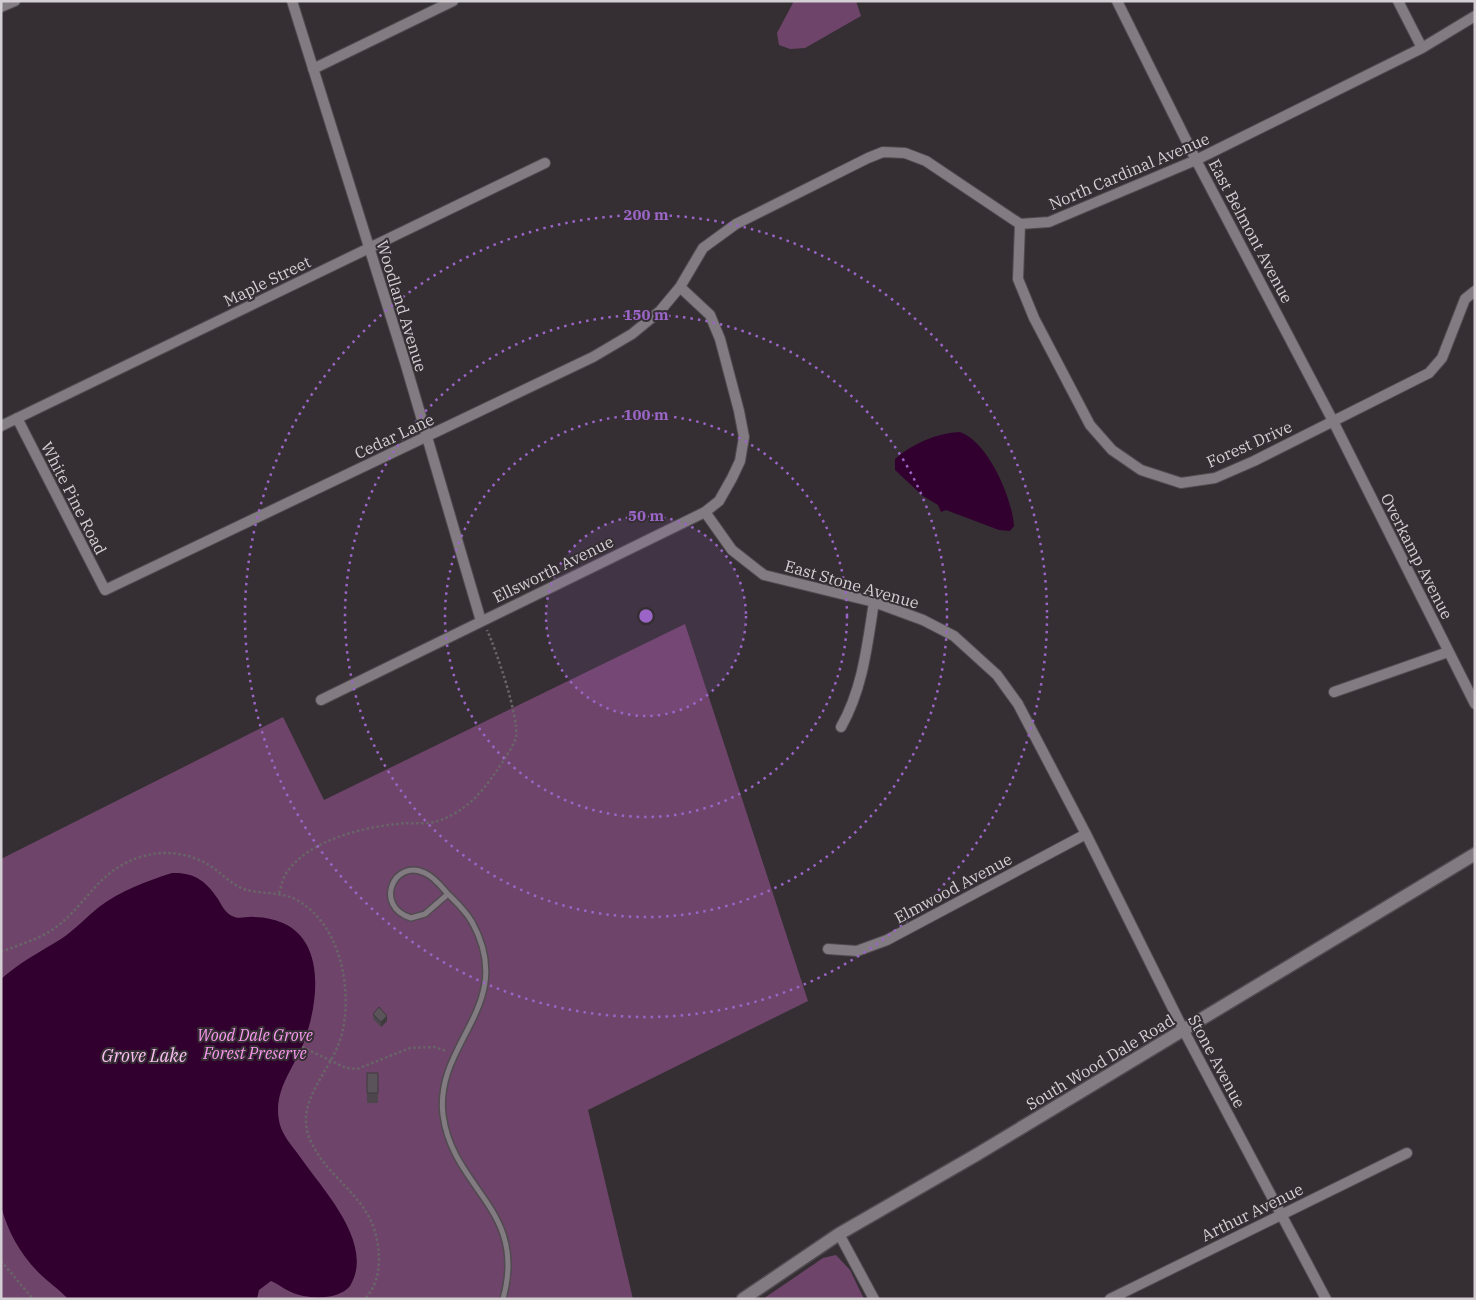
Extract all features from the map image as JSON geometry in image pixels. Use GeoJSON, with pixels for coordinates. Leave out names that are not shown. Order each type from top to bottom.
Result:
{"type":"FeatureCollection","features":[{"type":"Feature","properties":{"kind":"main road","name":"South Wood Dale Road"},"geometry":{"type":"LineString","coordinates":[[743,1299],[839,1234],[976,1156],[1475,854]]}},
{"type":"Feature","properties":{"kind":"street"},"geometry":{"type":"LineString","coordinates":[[1,7],[15,1]]}},
{"type":"Feature","properties":{"kind":"street","name":"Woodland Avenue"},"geometry":{"type":"LineString","coordinates":[[292,1],[405,362],[425,438],[481,621]]}},
{"type":"Feature","properties":{"kind":"street"},"geometry":{"type":"LineString","coordinates":[[314,69],[453,1]]}},
{"type":"Feature","properties":{"kind":"street","name":"East Belmont Avenue"},"geometry":{"type":"LineString","coordinates":[[1117,1],[1196,160],[1333,421]]}},
{"type":"Feature","properties":{"kind":"street"},"geometry":{"type":"LineString","coordinates":[[1398,1],[1422,48]]}},
{"type":"Feature","properties":{"kind":"street","name":"North Cardinal Avenue"},"geometry":{"type":"LineString","coordinates":[[1020,224],[1049,222],[1196,160],[1422,48],[1475,16]]}},
{"type":"Feature","properties":{"kind":"street"},"geometry":{"type":"LineString","coordinates":[[680,287],[703,248],[715,237],[736,224],[883,152],[905,153],[926,161],[1020,224]]}},
{"type":"Feature","properties":{"kind":"street","name":"Maple Street"},"geometry":{"type":"LineString","coordinates":[[1,426],[545,163]]}},
{"type":"Feature","properties":{"kind":"street","name":"Forest Drive"},"geometry":{"type":"LineString","coordinates":[[1020,224],[1018,280],[1034,318],[1090,425],[1112,450],[1141,470],[1180,483],[1215,478],[1429,373],[1442,358],[1465,299],[1475,291]]}},
{"type":"Feature","properties":{"kind":"street","name":"Cedar Lane"},"geometry":{"type":"LineString","coordinates":[[104,590],[593,357],[632,334],[660,311],[680,287]]}},
{"type":"Feature","properties":{"kind":"street","name":"Ellsworth Avenue"},"geometry":{"type":"LineString","coordinates":[[321,700],[705,512],[719,500],[740,461],[744,437],[720,338],[710,315],[680,287]]}},
{"type":"Feature","properties":{"kind":"street","name":"White Pine Road"},"geometry":{"type":"LineString","coordinates":[[17,418],[104,590]]}},
{"type":"Feature","properties":{"kind":"street","name":"Overkamp Avenue"},"geometry":{"type":"LineString","coordinates":[[1333,421],[1475,704]]}},
{"type":"Feature","properties":{"kind":"street","name":"East Stone Avenue"},"geometry":{"type":"LineString","coordinates":[[705,512],[732,550],[764,575],[874,602],[923,620],[954,636],[997,675],[1018,704],[1086,834]]}},
{"type":"Feature","properties":{"kind":"street"},"geometry":{"type":"LineString","coordinates":[[841,727],[850,712],[862,678],[874,602]]}},
{"type":"Feature","properties":{"kind":"street"},"geometry":{"type":"LineString","coordinates":[[1334,692],[1448,652]]}},
{"type":"Feature","properties":{"kind":"street","name":"Elmwood Avenue"},"geometry":{"type":"LineString","coordinates":[[828,949],[857,950],[886,940],[1086,834]]}},
{"type":"Feature","properties":{"kind":"street","name":"Stone Avenue"},"geometry":{"type":"LineString","coordinates":[[1086,834],[1184,1031],[1326,1299]]}},
{"type":"Feature","properties":{"kind":"street","name":"Arthur Avenue"},"geometry":{"type":"LineString","coordinates":[[1110,1299],[1407,1153]]}},
{"type":"Feature","properties":{"kind":"street"},"geometry":{"type":"LineString","coordinates":[[839,1234],[874,1299]]}},
{"type":"Feature","properties":{"kind":"lane"},"geometry":{"type":"LineString","coordinates":[[448,894],[425,914],[411,918],[396,909],[390,894],[392,884],[406,871],[416,870],[432,877],[448,894],[471,920],[484,954],[486,973],[483,993],[477,1013],[446,1074],[443,1092],[443,1114],[447,1134],[460,1164],[489,1202],[503,1233],[509,1256],[509,1271],[503,1299]]}},
{"type":"Feature","properties":{"kind":"path"},"geometry":{"type":"LineString","coordinates":[[279,893],[285,876],[296,862],[321,846],[352,833],[377,827],[435,822],[452,816],[468,805],[487,786],[513,745],[515,728],[510,699],[488,633],[481,621]]}},
{"type":"Feature","properties":{"kind":"path"},"geometry":{"type":"LineString","coordinates":[[1,952],[52,930],[113,871],[130,860],[145,855],[177,853],[193,857],[209,865],[240,887],[259,892],[279,893],[306,906],[318,919],[338,954],[347,990],[346,1012],[339,1047],[308,1101],[305,1113],[305,1126],[317,1153],[362,1205],[376,1234],[379,1268],[376,1282],[365,1299]]}},
{"type":"Feature","properties":{"kind":"path"},"geometry":{"type":"LineString","coordinates":[[302,1047],[346,1068],[357,1069],[395,1052],[423,1046],[434,1046],[455,1055]]}},
{"type":"Feature","properties":{"kind":"path"},"geometry":{"type":"LineString","coordinates":[[1,1261],[33,1299]]}},
{"type":"Feature","properties":{"kind":"path"},"geometry":{"type":"LineString","coordinates":[[23,1299],[27,1294]]}},
{"type":"Feature","properties":{"kind":"green space"},"geometry":{"type":"Polygon","coordinates":[[[794,1],[856,1],[861,16],[805,48],[790,49],[779,45],[777,33],[794,1]]]}},
{"type":"Feature","properties":{"kind":"green space","name":"Wood Dale Grove Forest Preserve"},"geometry":{"type":"Polygon","coordinates":[[[685,624],[808,1001],[588,1110],[633,1299],[1,1299],[1,859],[283,717],[324,800],[685,624]]]}},
{"type":"Feature","properties":{"kind":"green space"},"geometry":{"type":"Polygon","coordinates":[[[836,1255],[850,1270],[864,1299],[763,1299],[823,1258],[836,1255]]]}},
{"type":"Feature","properties":{"kind":"water"},"geometry":{"type":"Polygon","coordinates":[[[960,432],[980,447],[997,472],[1009,500],[1014,526],[1010,531],[999,530],[946,510],[941,512],[938,505],[923,496],[895,470],[895,459],[910,448],[943,434],[960,432]]]}},
{"type":"Feature","properties":{"kind":"water","name":"Grove Lake"},"geometry":{"type":"Polygon","coordinates":[[[172,873],[187,874],[199,879],[209,887],[226,911],[232,916],[238,918],[267,918],[287,925],[299,935],[308,947],[313,962],[315,978],[313,1010],[301,1050],[281,1090],[278,1112],[280,1125],[285,1136],[331,1199],[351,1234],[356,1252],[356,1269],[350,1286],[339,1294],[323,1297],[298,1295],[271,1281],[259,1290],[257,1299],[68,1299],[32,1266],[20,1250],[7,1225],[1,1206],[1,979],[23,962],[76,928],[107,901],[134,887],[172,873]]]}},
{"type":"Feature","properties":{"kind":"building"},"geometry":{"type":"Polygon","coordinates":[[[379,1007],[387,1016],[381,1022],[373,1014],[379,1007]]]}},
{"type":"Feature","properties":{"kind":"building"},"geometry":{"type":"Polygon","coordinates":[[[367,1073],[378,1073],[378,1093],[367,1093],[367,1073]]]}}]}
